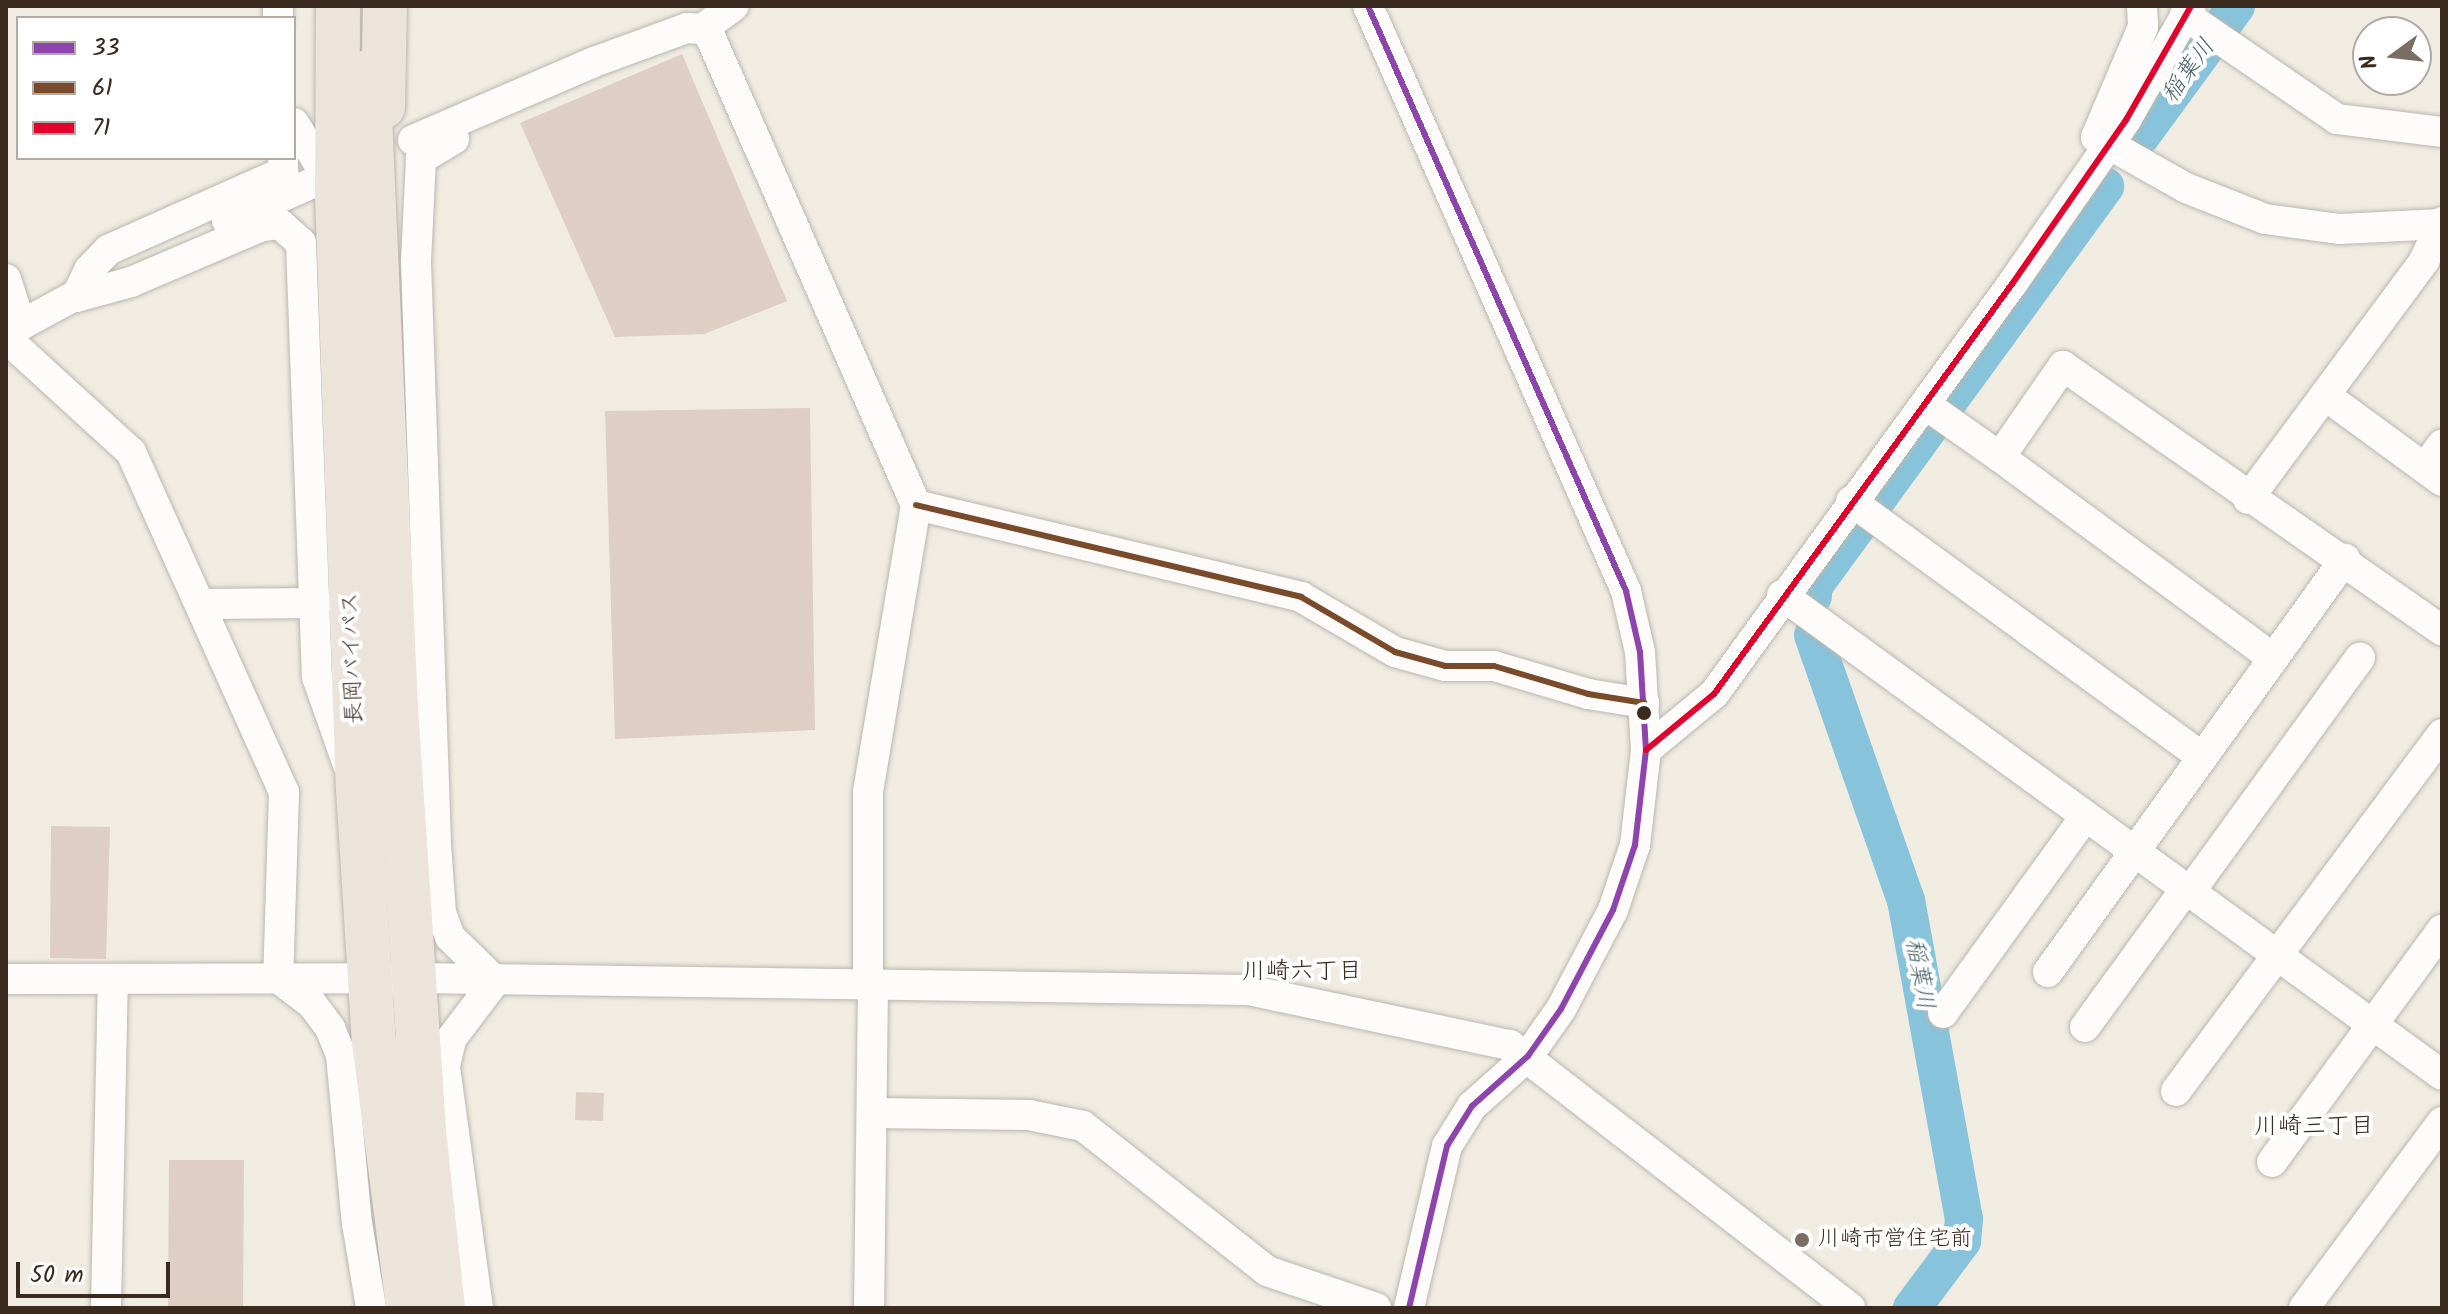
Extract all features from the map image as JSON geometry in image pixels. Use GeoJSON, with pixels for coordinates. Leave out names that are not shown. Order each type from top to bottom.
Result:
{"type":"FeatureCollection","features":[{"type":"Feature","properties":{"kind":"highway"},"geometry":{"type":"LineString","coordinates":[[321,6],[340,194]]}},
{"type":"Feature","properties":{"kind":"highway","name":"長岡バイパス"},"geometry":{"type":"LineString","coordinates":[[338,6],[345,440],[358,789],[393,978],[443,1308]]}},
{"type":"Feature","properties":{"kind":"highway","name":"長岡バイパス"},"geometry":{"type":"LineString","coordinates":[[366,6],[340,194],[380,280],[409,571],[396,708],[393,978],[374,1041],[408,1308]]}},
{"type":"Feature","properties":{"kind":"highway"},"geometry":{"type":"LineString","coordinates":[[340,194],[385,83],[385,6]]}},
{"type":"Feature","properties":{"kind":"street"},"geometry":{"type":"LineString","coordinates":[[413,140],[648,42],[702,29],[734,6]]}},
{"type":"Feature","properties":{"kind":"street"},"geometry":{"type":"LineString","coordinates":[[1368,6],[1626,591],[1640,652],[1646,750],[1627,875],[1561,1009],[1528,1056],[1472,1106],[1447,1146],[1409,1308]]}},
{"type":"Feature","properties":{"kind":"street"},"geometry":{"type":"LineString","coordinates":[[2142,6],[2143,27],[2103,111],[2096,137],[2201,194],[2265,219],[2340,229],[2442,223],[2424,261],[2248,499]]}},
{"type":"Feature","properties":{"kind":"street"},"geometry":{"type":"LineString","coordinates":[[1646,750],[1714,694],[1782,595],[1926,405],[2109,144],[2193,15],[2228,45],[2337,119],[2442,132]]}},
{"type":"Feature","properties":{"kind":"street"},"geometry":{"type":"LineString","coordinates":[[702,29],[716,51],[916,505],[868,793],[868,974],[873,985],[869,1308]]}},
{"type":"Feature","properties":{"kind":"street"},"geometry":{"type":"LineString","coordinates":[[495,981],[460,951],[441,913],[409,571],[421,159],[443,143],[592,80],[648,42]]}},
{"type":"Feature","properties":{"kind":"street"},"geometry":{"type":"LineString","coordinates":[[11,333],[124,266],[340,194],[296,126]]}},
{"type":"Feature","properties":{"kind":"street"},"geometry":{"type":"LineString","coordinates":[[76,297],[89,270],[108,250],[283,172],[283,160]]}},
{"type":"Feature","properties":{"kind":"street"},"geometry":{"type":"LineString","coordinates":[[76,297],[131,282],[262,226],[280,224],[294,232],[301,243],[313,481],[317,677],[358,789]]}},
{"type":"Feature","properties":{"kind":"street"},"geometry":{"type":"LineString","coordinates":[[6,279],[11,333],[131,452],[284,792],[278,978]]}},
{"type":"Feature","properties":{"kind":"street"},"geometry":{"type":"LineString","coordinates":[[380,280],[417,338]]}},
{"type":"Feature","properties":{"kind":"street"},"geometry":{"type":"LineString","coordinates":[[2000,457],[2063,366],[2248,499],[2345,559],[2442,630]]}},
{"type":"Feature","properties":{"kind":"street"},"geometry":{"type":"LineString","coordinates":[[2326,396],[2436,465]]}},
{"type":"Feature","properties":{"kind":"street"},"geometry":{"type":"LineString","coordinates":[[1926,405],[2273,658]]}},
{"type":"Feature","properties":{"kind":"street"},"geometry":{"type":"LineString","coordinates":[[313,481],[345,440]]}},
{"type":"Feature","properties":{"kind":"street"},"geometry":{"type":"LineString","coordinates":[[1851,501],[2199,755]]}},
{"type":"Feature","properties":{"kind":"street"},"geometry":{"type":"LineString","coordinates":[[916,505],[1301,597],[1395,652],[1445,666],[1494,666],[1588,694],[1644,703]]}},
{"type":"Feature","properties":{"kind":"street"},"geometry":{"type":"LineString","coordinates":[[2048,972],[2199,755],[2345,559]]}},
{"type":"Feature","properties":{"kind":"street"},"geometry":{"type":"LineString","coordinates":[[1782,595],[2277,959],[2442,1075]]}},
{"type":"Feature","properties":{"kind":"street"},"geometry":{"type":"LineString","coordinates":[[201,604],[317,603]]}},
{"type":"Feature","properties":{"kind":"street"},"geometry":{"type":"LineString","coordinates":[[2085,1027],[2360,658]]}},
{"type":"Feature","properties":{"kind":"street"},"geometry":{"type":"LineString","coordinates":[[2176,1091],[2442,734]]}},
{"type":"Feature","properties":{"kind":"street"},"geometry":{"type":"LineString","coordinates":[[1943,1013],[2085,817]]}},
{"type":"Feature","properties":{"kind":"street"},"geometry":{"type":"LineString","coordinates":[[2272,1162],[2442,930]]}},
{"type":"Feature","properties":{"kind":"street"},"geometry":{"type":"LineString","coordinates":[[278,978],[312,1004],[330,1028],[341,1055],[357,1223],[371,1308]]}},
{"type":"Feature","properties":{"kind":"street"},"geometry":{"type":"LineString","coordinates":[[6,979],[393,978],[1248,990],[1510,1045],[1528,1056],[1764,1246],[1850,1308]]}},
{"type":"Feature","properties":{"kind":"street"},"geometry":{"type":"LineString","coordinates":[[106,1308],[113,980]]}},
{"type":"Feature","properties":{"kind":"street"},"geometry":{"type":"LineString","coordinates":[[478,1308],[445,1066],[451,1039],[495,981]]}},
{"type":"Feature","properties":{"kind":"street"},"geometry":{"type":"LineString","coordinates":[[872,1113],[1029,1115],[1083,1126],[1267,1271],[1376,1308]]}},
{"type":"Feature","properties":{"kind":"street"},"geometry":{"type":"LineString","coordinates":[[2304,1308],[2442,1122]]}},
{"type":"Feature","properties":{"kind":"building"},"geometry":{"type":"Polygon","coordinates":[[[682,54],[787,301],[704,334],[615,337],[520,123],[682,54]]]}},
{"type":"Feature","properties":{"kind":"building"},"geometry":{"type":"Polygon","coordinates":[[[810,408],[815,730],[615,739],[605,411],[810,408]]]}},
{"type":"Feature","properties":{"kind":"building"},"geometry":{"type":"Polygon","coordinates":[[[51,826],[110,827],[106,959],[50,958],[51,826]]]}},
{"type":"Feature","properties":{"kind":"building"},"geometry":{"type":"Polygon","coordinates":[[[576,1092],[604,1093],[603,1121],[575,1120],[576,1092]]]}},
{"type":"Feature","properties":{"kind":"building"},"geometry":{"type":"Polygon","coordinates":[[[169,1160],[244,1160],[243,1308],[168,1308],[169,1160]]]}},
{"type":"Feature","properties":{"kind":"waterway","name":"稲葉川"},"geometry":{"type":"LineString","coordinates":[[2141,136],[2236,6]]}},
{"type":"Feature","properties":{"kind":"waterway","name":"稲葉川"},"geometry":{"type":"LineString","coordinates":[[1813,596],[1813,587],[2105,186]]}},
{"type":"Feature","properties":{"kind":"waterway","name":"稲葉川"},"geometry":{"type":"LineString","coordinates":[[1813,635],[1906,900],[1964,1219],[1962,1241],[1912,1308]]}},
{"type":"Feature","properties":{"kind":"transit line","name":"33"},"geometry":{"type":"LineString","coordinates":[[1368,6],[1626,591],[1640,652],[1646,750],[1635,845],[1613,910],[1561,1009],[1528,1056],[1472,1106],[1447,1146],[1409,1308]]}},
{"type":"Feature","properties":{"kind":"transit line","name":"71"},"geometry":{"type":"LineString","coordinates":[[1646,750],[1714,694],[2012,284],[2126,120],[2191,6]]}},
{"type":"Feature","properties":{"kind":"transit line","name":"61"},"geometry":{"type":"LineString","coordinates":[[916,505],[1301,597],[1395,652],[1445,666],[1494,666],[1588,694],[1644,703]]}},
{"type":"Feature","properties":{"kind":"place","name":"川崎市営住宅前"},"geometry":{"type":"Point","coordinates":[1802,1240]}},
{"type":"Feature","properties":{"kind":"district","name":"川崎六丁目"},"geometry":{"type":"Point","coordinates":[1302,972]}},
{"type":"Feature","properties":{"kind":"district","name":"川崎三丁目"},"geometry":{"type":"Point","coordinates":[2314,1127]}}]}
